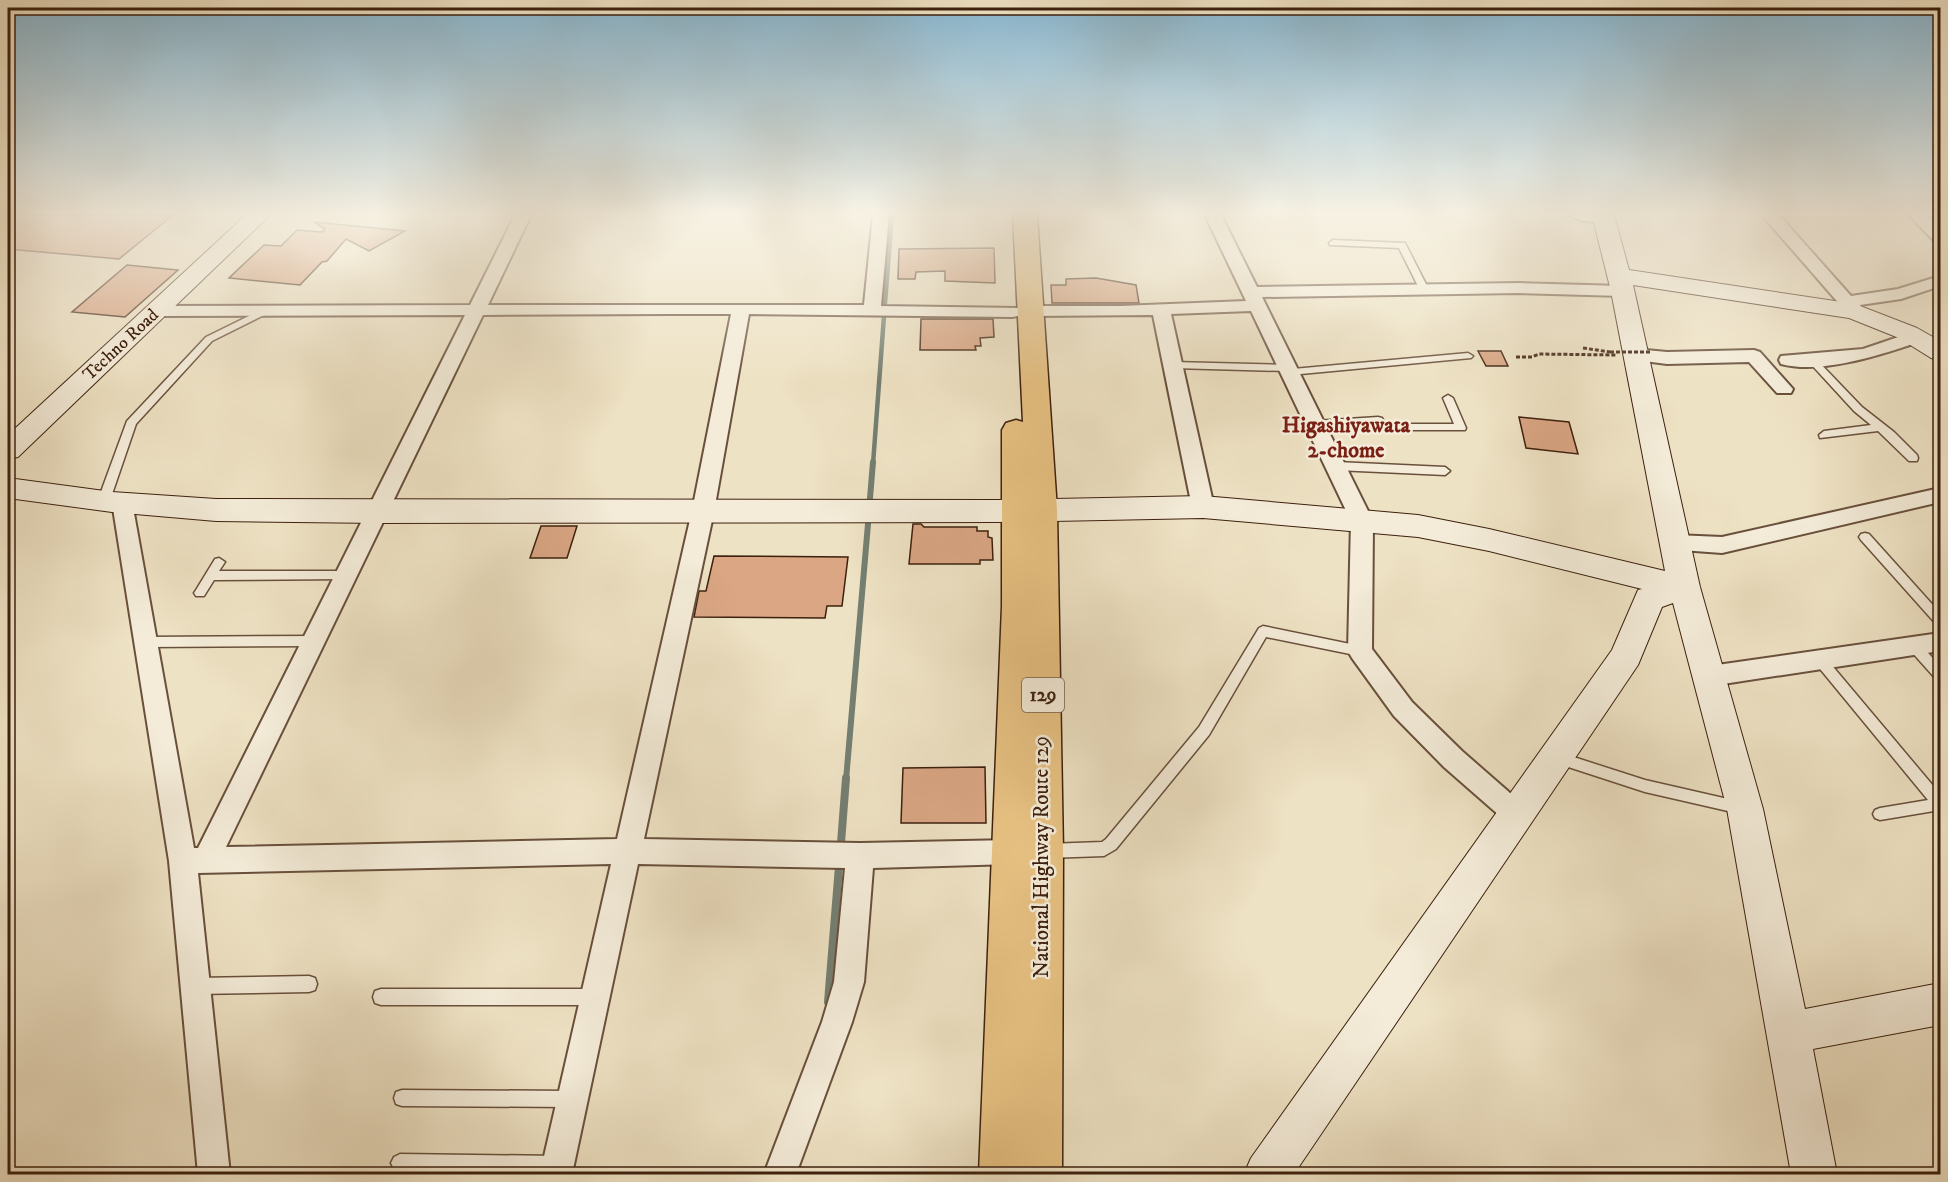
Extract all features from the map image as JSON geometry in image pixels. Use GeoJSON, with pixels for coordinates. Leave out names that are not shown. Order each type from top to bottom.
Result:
{"type":"FeatureCollection","features":[{"type":"Feature","properties":{"kind":"highway","name":"National Highway Route 129"},"geometry":{"type":"LineString","coordinates":[[1016,270],[1022,311]]}},
{"type":"Feature","properties":{"kind":"highway","name":"National Highway Route 129"},"geometry":{"type":"LineString","coordinates":[[1024,270],[1022,311],[1030,510],[1019,606],[1038,1174]]}},
{"type":"Feature","properties":{"kind":"highway","name":"National Highway Route 129"},"geometry":{"type":"LineString","coordinates":[[1003,1174],[1028,851]]}},
{"type":"Feature","properties":{"kind":"street","name":"Techno Road"},"geometry":{"type":"LineString","coordinates":[[8,450],[200,270]]}},
{"type":"Feature","properties":{"kind":"street"},"geometry":{"type":"LineString","coordinates":[[195,860],[315,641],[495,270]]}},
{"type":"Feature","properties":{"kind":"street"},"geometry":{"type":"LineString","coordinates":[[872,309],[876,270]]}},
{"type":"Feature","properties":{"kind":"street"},"geometry":{"type":"LineString","coordinates":[[1241,270],[1362,521],[1360,651],[1403,709],[1453,759],[1516,814]]}},
{"type":"Feature","properties":{"kind":"street"},"geometry":{"type":"LineString","coordinates":[[1616,270],[1621,284],[1630,353],[1684,587],[1745,809],[1790,1033],[1814,1174]]}},
{"type":"Feature","properties":{"kind":"street"},"geometry":{"type":"LineString","coordinates":[[1819,270],[1851,307]]}},
{"type":"Feature","properties":{"kind":"street"},"geometry":{"type":"LineString","coordinates":[[1851,307],[1941,281]]}},
{"type":"Feature","properties":{"kind":"street"},"geometry":{"type":"LineString","coordinates":[[157,311],[872,309],[929,312],[1161,309],[1255,299],[1424,290],[1621,284],[1851,307],[1916,337],[1941,352]]}},
{"type":"Feature","properties":{"kind":"street"},"geometry":{"type":"LineString","coordinates":[[557,1170],[703,511],[741,309]]}},
{"type":"Feature","properties":{"kind":"street"},"geometry":{"type":"LineString","coordinates":[[1161,309],[1203,507]]}},
{"type":"Feature","properties":{"kind":"street"},"geometry":{"type":"LineString","coordinates":[[1788,360],[1812,360],[1865,354],[1916,337]]}},
{"type":"Feature","properties":{"kind":"street"},"geometry":{"type":"LineString","coordinates":[[1630,353],[1667,358],[1754,356],[1784,389]]}},
{"type":"Feature","properties":{"kind":"street"},"geometry":{"type":"LineString","coordinates":[[8,488],[113,501],[216,510],[379,512],[1030,510],[1203,507],[1418,526],[1489,540],[1684,587]]}},
{"type":"Feature","properties":{"kind":"street"},"geometry":{"type":"LineString","coordinates":[[1675,543],[1722,545],[1941,495]]}},
{"type":"Feature","properties":{"kind":"street"},"geometry":{"type":"LineString","coordinates":[[113,501],[195,860],[195,986],[214,1174]]}},
{"type":"Feature","properties":{"kind":"street"},"geometry":{"type":"LineString","coordinates":[[1267,1174],[1626,656],[1649,599],[1684,587]]}},
{"type":"Feature","properties":{"kind":"street"},"geometry":{"type":"LineString","coordinates":[[1710,676],[1941,642]]}},
{"type":"Feature","properties":{"kind":"street"},"geometry":{"type":"LineString","coordinates":[[195,860],[627,851],[860,856],[1028,851]]}},
{"type":"Feature","properties":{"kind":"street"},"geometry":{"type":"LineString","coordinates":[[780,1174],[837,1022],[849,982],[860,856]]}},
{"type":"Feature","properties":{"kind":"street"},"geometry":{"type":"LineString","coordinates":[[1790,1033],[1941,1004]]}},
{"type":"Feature","properties":{"kind":"lane"},"geometry":{"type":"LineString","coordinates":[[1414,270],[1424,290]]}},
{"type":"Feature","properties":{"kind":"lane"},"geometry":{"type":"LineString","coordinates":[[113,501],[131,423],[209,339],[265,311]]}},
{"type":"Feature","properties":{"kind":"lane"},"geometry":{"type":"LineString","coordinates":[[1173,365],[1289,370],[1468,356]]}},
{"type":"Feature","properties":{"kind":"lane"},"geometry":{"type":"LineString","coordinates":[[1812,360],[1858,409],[1913,458]]}},
{"type":"Feature","properties":{"kind":"lane"},"geometry":{"type":"LineString","coordinates":[[1315,424],[1378,420],[1383,427],[1461,428],[1448,398]]}},
{"type":"Feature","properties":{"kind":"lane"},"geometry":{"type":"LineString","coordinates":[[1824,435],[1880,428]]}},
{"type":"Feature","properties":{"kind":"lane"},"geometry":{"type":"LineString","coordinates":[[1336,466],[1445,471]]}},
{"type":"Feature","properties":{"kind":"lane"},"geometry":{"type":"LineString","coordinates":[[1865,537],[1941,621]]}},
{"type":"Feature","properties":{"kind":"lane"},"geometry":{"type":"LineString","coordinates":[[200,593],[219,562]]}},
{"type":"Feature","properties":{"kind":"lane"},"geometry":{"type":"LineString","coordinates":[[211,576],[347,575]]}},
{"type":"Feature","properties":{"kind":"lane"},"geometry":{"type":"LineString","coordinates":[[1028,851],[1104,849],[1111,844],[1204,731],[1263,631],[1360,651]]}},
{"type":"Feature","properties":{"kind":"lane"},"geometry":{"type":"LineString","coordinates":[[146,642],[315,641]]}},
{"type":"Feature","properties":{"kind":"lane"},"geometry":{"type":"LineString","coordinates":[[1914,646],[1941,674]]}},
{"type":"Feature","properties":{"kind":"lane"},"geometry":{"type":"LineString","coordinates":[[1820,660],[1940,804],[1880,814]]}},
{"type":"Feature","properties":{"kind":"lane"},"geometry":{"type":"LineString","coordinates":[[1556,758],[1645,786],[1745,809]]}},
{"type":"Feature","properties":{"kind":"lane"},"geometry":{"type":"LineString","coordinates":[[195,986],[309,984]]}},
{"type":"Feature","properties":{"kind":"lane"},"geometry":{"type":"LineString","coordinates":[[381,997],[596,997]]}},
{"type":"Feature","properties":{"kind":"lane"},"geometry":{"type":"LineString","coordinates":[[402,1098],[573,1099]]}},
{"type":"Feature","properties":{"kind":"lane"},"geometry":{"type":"LineString","coordinates":[[400,1163],[557,1170]]}},
{"type":"Feature","properties":{"kind":"path"},"geometry":{"type":"LineString","coordinates":[[1516,357],[1532,357],[1539,354],[1630,353],[1583,348]]}},
{"type":"Feature","properties":{"kind":"building"},"geometry":{"type":"Polygon","coordinates":[[[121,270],[178,270],[125,317],[72,312],[121,270]]]}},
{"type":"Feature","properties":{"kind":"building"},"geometry":{"type":"Polygon","coordinates":[[[237,270],[314,270],[300,285],[229,278],[237,270]]]}},
{"type":"Feature","properties":{"kind":"building"},"geometry":{"type":"Polygon","coordinates":[[[898,270],[995,270],[995,283],[945,281],[945,271],[916,272],[915,279],[898,279],[898,270]]]}},
{"type":"Feature","properties":{"kind":"building"},"geometry":{"type":"Polygon","coordinates":[[[1096,278],[1136,285],[1139,303],[1052,303],[1051,285],[1066,285],[1066,279],[1096,278]]]}},
{"type":"Feature","properties":{"kind":"building"},"geometry":{"type":"Polygon","coordinates":[[[921,319],[993,319],[994,337],[980,338],[981,346],[975,346],[976,350],[920,350],[921,319]]]}},
{"type":"Feature","properties":{"kind":"building"},"geometry":{"type":"Polygon","coordinates":[[[1478,351],[1501,351],[1508,366],[1486,366],[1478,351]]]}},
{"type":"Feature","properties":{"kind":"building"},"geometry":{"type":"Polygon","coordinates":[[[1519,417],[1569,422],[1578,454],[1526,448],[1519,417]]]}},
{"type":"Feature","properties":{"kind":"building"},"geometry":{"type":"Polygon","coordinates":[[[913,524],[921,524],[924,527],[977,527],[977,531],[988,531],[988,537],[992,538],[993,560],[980,560],[980,564],[909,564],[913,524]]]}},
{"type":"Feature","properties":{"kind":"building"},"geometry":{"type":"Polygon","coordinates":[[[541,526],[577,526],[567,558],[530,558],[541,526]]]}},
{"type":"Feature","properties":{"kind":"building"},"geometry":{"type":"Polygon","coordinates":[[[714,556],[848,557],[842,606],[827,606],[825,618],[694,617],[699,591],[706,591],[714,556]]]}},
{"type":"Feature","properties":{"kind":"building"},"geometry":{"type":"Polygon","coordinates":[[[985,767],[986,823],[901,823],[903,768],[985,767]]]}},
{"type":"Feature","properties":{"kind":"waterway"},"geometry":{"type":"LineString","coordinates":[[885,303],[888,270]]}},
{"type":"Feature","properties":{"kind":"waterway"},"geometry":{"type":"LineString","coordinates":[[873,464],[884,316]]}},
{"type":"Feature","properties":{"kind":"waterway"},"geometry":{"type":"LineString","coordinates":[[870,498],[873,462]]}},
{"type":"Feature","properties":{"kind":"waterway"},"geometry":{"type":"LineString","coordinates":[[846,780],[868,524]]}},
{"type":"Feature","properties":{"kind":"waterway"},"geometry":{"type":"LineString","coordinates":[[841,843],[846,778]]}},
{"type":"Feature","properties":{"kind":"waterway"},"geometry":{"type":"LineString","coordinates":[[828,1002],[839,866]]}},
{"type":"Feature","properties":{"kind":"district","name":"Higashiyawata 2-chome"},"geometry":{"type":"Point","coordinates":[1346,438]}}]}
